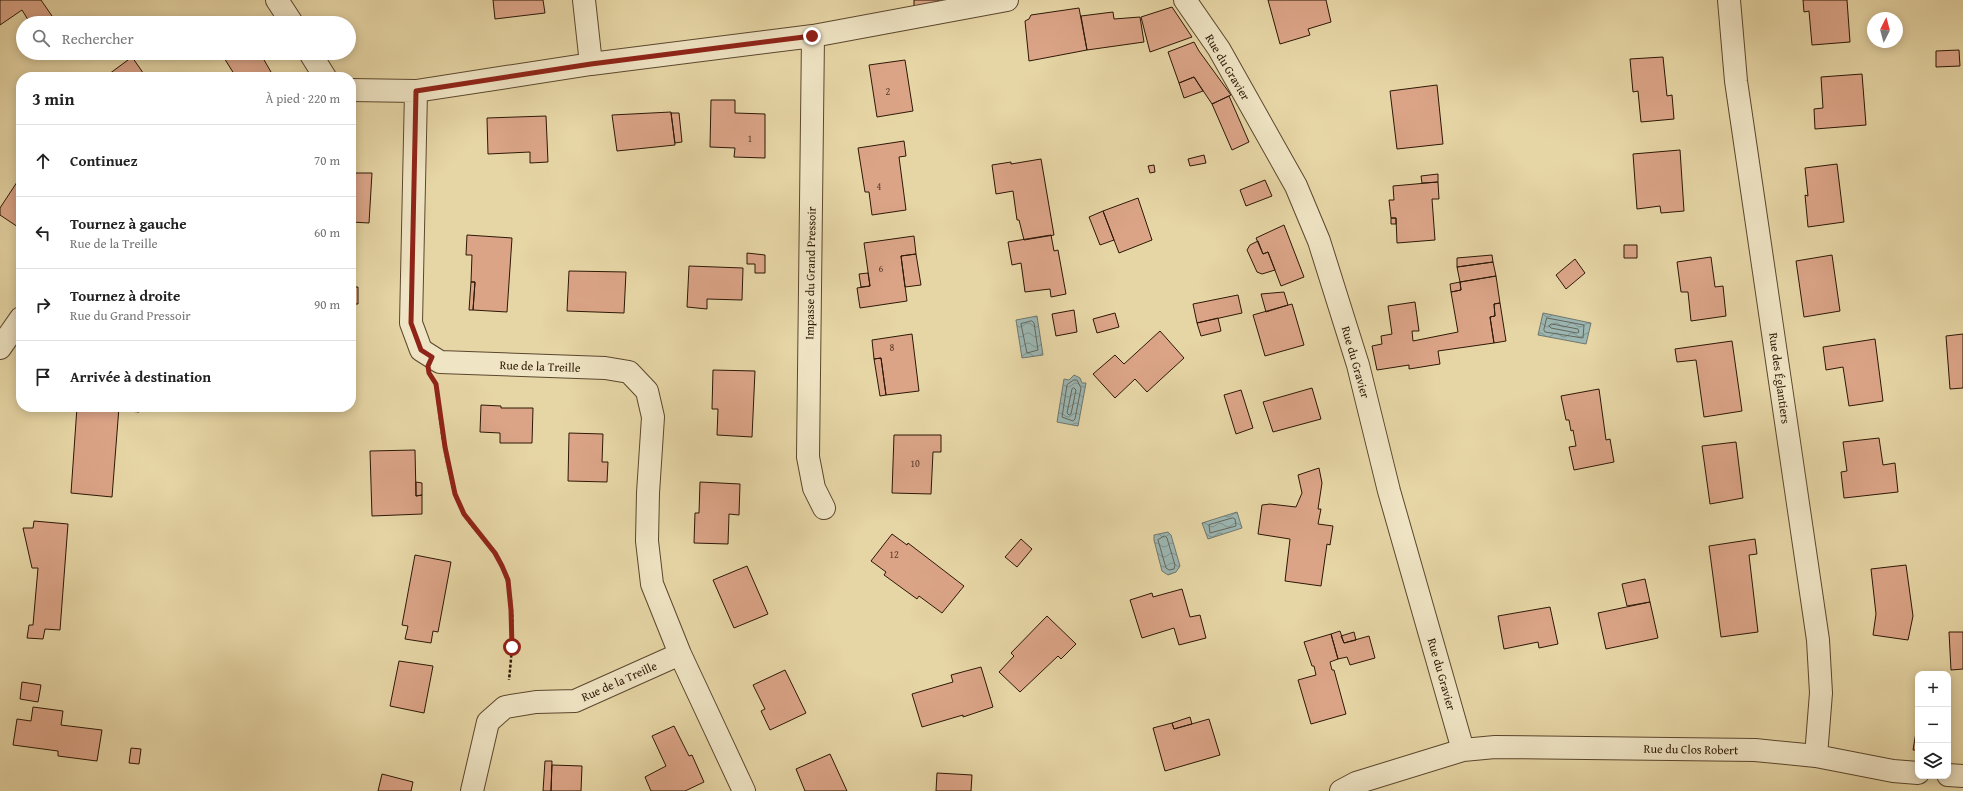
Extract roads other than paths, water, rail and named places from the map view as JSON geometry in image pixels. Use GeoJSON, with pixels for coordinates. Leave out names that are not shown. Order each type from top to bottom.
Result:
{"type":"FeatureCollection","features":[{"type":"Feature","properties":{"kind":"street"},"geometry":{"type":"LineString","coordinates":[[277,0],[287,16]]}},
{"type":"Feature","properties":{"kind":"street"},"geometry":{"type":"LineString","coordinates":[[584,0],[591,64]]}},
{"type":"Feature","properties":{"kind":"street"},"geometry":{"type":"LineString","coordinates":[[356,90],[416,91],[591,64],[812,36],[1007,0]]}},
{"type":"Feature","properties":{"kind":"street","name":"Rue du Gravier"},"geometry":{"type":"LineString","coordinates":[[1186,0],[1219,49],[1292,179],[1319,241],[1358,365],[1388,490],[1463,750]]}},
{"type":"Feature","properties":{"kind":"street","name":"Rue des Églantiers"},"geometry":{"type":"LineString","coordinates":[[1729,0],[1736,81],[1818,640],[1821,693],[1816,756]]}},
{"type":"Feature","properties":{"kind":"street","name":"Impasse du Grand Pressoir"},"geometry":{"type":"LineString","coordinates":[[812,36],[808,456],[814,488],[824,508]]}},
{"type":"Feature","properties":{"kind":"street"},"geometry":{"type":"LineString","coordinates":[[314,60],[322,72]]}},
{"type":"Feature","properties":{"kind":"street","name":"Rue de la Treille"},"geometry":{"type":"LineString","coordinates":[[416,91],[411,323],[421,350],[440,362],[605,368],[629,372],[647,391],[653,417],[648,493],[647,541],[652,584],[680,654],[744,791]]}},
{"type":"Feature","properties":{"kind":"street"},"geometry":{"type":"LineString","coordinates":[[0,348],[16,325]]}},
{"type":"Feature","properties":{"kind":"street","name":"Rue de la Treille"},"geometry":{"type":"LineString","coordinates":[[472,791],[488,722],[505,707],[536,702],[575,700],[680,654]]}},
{"type":"Feature","properties":{"kind":"street","name":"Rue du Clos Robert"},"geometry":{"type":"LineString","coordinates":[[1341,791],[1356,783],[1463,750],[1484,747],[1525,746],[1755,750],[1816,756],[1893,770],[1915,772]]}},
{"type":"Feature","properties":{"kind":"street"},"geometry":{"type":"LineString","coordinates":[[1951,775],[1963,776]]}},
{"type":"Feature","properties":{"kind":"water"},"geometry":{"type":"Polygon","coordinates":[[[1543,313],[1591,323],[1586,344],[1538,335],[1543,313]]]}},
{"type":"Feature","properties":{"kind":"water"},"geometry":{"type":"Polygon","coordinates":[[[1037,316],[1043,355],[1022,358],[1016,320],[1037,316]]]}},
{"type":"Feature","properties":{"kind":"water"},"geometry":{"type":"Polygon","coordinates":[[[1074,375],[1080,378],[1082,383],[1086,383],[1078,426],[1057,422],[1064,379],[1069,380],[1074,375]]]}},
{"type":"Feature","properties":{"kind":"water"},"geometry":{"type":"Polygon","coordinates":[[[1237,512],[1242,528],[1208,539],[1202,523],[1237,512]]]}},
{"type":"Feature","properties":{"kind":"water"},"geometry":{"type":"Polygon","coordinates":[[[1168,532],[1171,535],[1180,566],[1176,572],[1168,575],[1162,571],[1154,535],[1168,532]]]}}]}
